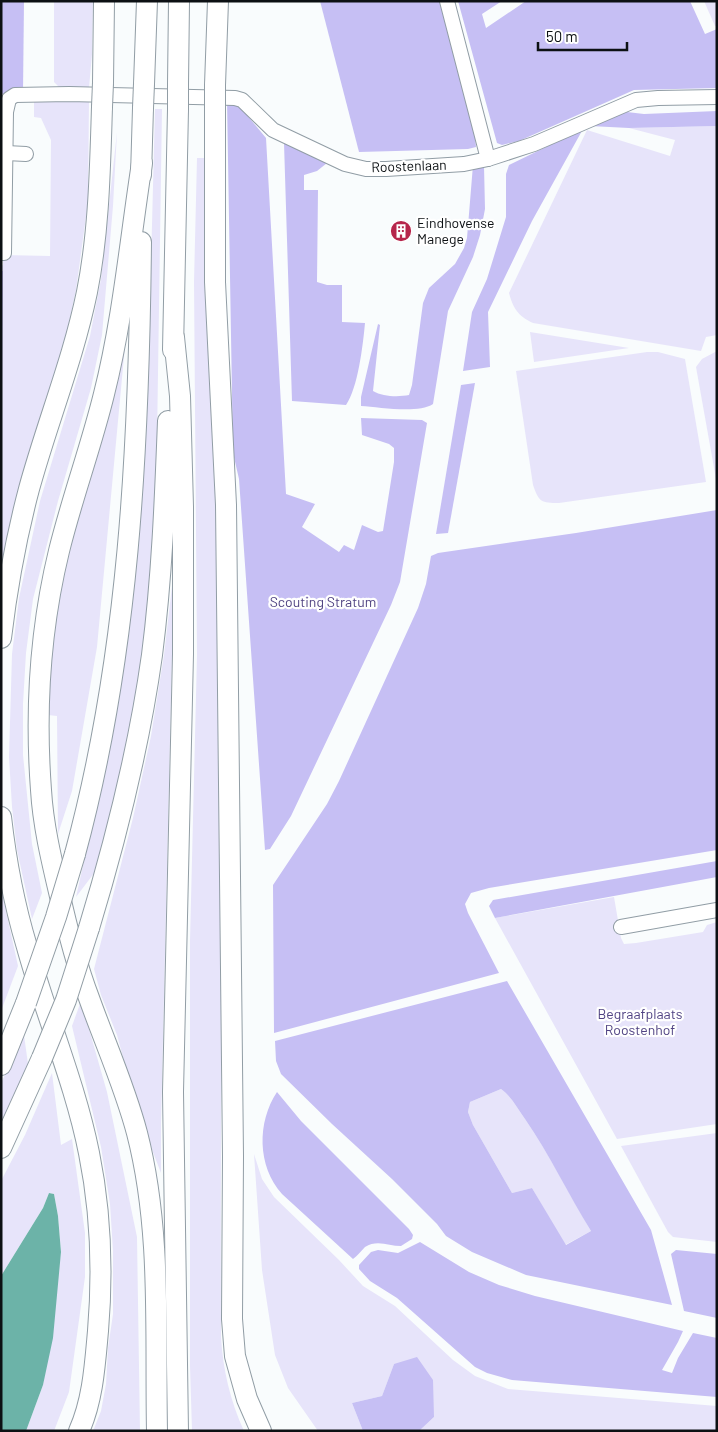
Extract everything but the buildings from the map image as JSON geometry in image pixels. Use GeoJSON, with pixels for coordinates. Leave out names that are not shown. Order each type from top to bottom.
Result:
{"type":"FeatureCollection","features":[{"type":"Feature","properties":{"kind":"highway"},"geometry":{"type":"LineString","coordinates":[[1,638],[11,568],[29,488],[74,343],[86,294],[97,210],[103,83],[104,1]]}},
{"type":"Feature","properties":{"kind":"highway"},"geometry":{"type":"LineString","coordinates":[[1,1065],[26,1004],[56,917],[75,854],[89,801],[117,650],[126,571],[137,408],[147,1]]}},
{"type":"Feature","properties":{"kind":"highway"},"geometry":{"type":"LineString","coordinates":[[1,1148],[66,1000],[89,928],[122,814],[138,739],[151,656],[160,581],[174,337],[179,1]]}},
{"type":"Feature","properties":{"kind":"highway"},"geometry":{"type":"LineString","coordinates":[[218,1],[214,110],[215,282],[226,505],[233,1156],[232,1319],[236,1356],[242,1382],[261,1431]]}},
{"type":"Feature","properties":{"kind":"highway"},"geometry":{"type":"LineString","coordinates":[[142,163],[110,365],[92,439],[59,552],[48,607],[38,706],[41,793],[45,829],[69,936],[88,997],[124,1092],[137,1135],[146,1179],[156,1277],[157,1431]]}},
{"type":"Feature","properties":{"kind":"highway"},"geometry":{"type":"LineString","coordinates":[[174,337],[180,396],[183,517],[183,654],[173,1092],[178,1431]]}},
{"type":"Feature","properties":{"kind":"highway"},"geometry":{"type":"LineString","coordinates":[[1,817],[17,910],[27,948],[71,1084],[94,1176],[98,1205],[101,1280],[98,1328],[90,1396],[79,1431]]}},
{"type":"Feature","properties":{"kind":"street"},"geometry":{"type":"LineString","coordinates":[[446,1],[488,159]]}},
{"type":"Feature","properties":{"kind":"street","name":"Roostenlaan"},"geometry":{"type":"LineString","coordinates":[[4,129],[8,99],[15,95],[236,98],[242,100],[273,130],[345,164],[366,169],[464,164],[488,159],[534,144],[636,100],[717,97]]}},
{"type":"Feature","properties":{"kind":"street"},"geometry":{"type":"LineString","coordinates":[[1,253],[4,253],[6,153],[4,129]]}},
{"type":"Feature","properties":{"kind":"street"},"geometry":{"type":"LineString","coordinates":[[6,153],[26,154]]}},
{"type":"Feature","properties":{"kind":"street"},"geometry":{"type":"LineString","coordinates":[[621,927],[717,910]]}},
{"type":"Feature","properties":{"kind":"green space"},"geometry":{"type":"Polygon","coordinates":[[[1,1],[24,1],[23,92],[1,94],[1,1]]]}},
{"type":"Feature","properties":{"kind":"green space"},"geometry":{"type":"Polygon","coordinates":[[[54,1],[93,1],[89,88],[61,89],[54,82],[54,1]]]}},
{"type":"Feature","properties":{"kind":"green space"},"geometry":{"type":"Polygon","coordinates":[[[320,1],[441,1],[475,136],[476,147],[468,149],[359,152],[320,1]]]}},
{"type":"Feature","properties":{"kind":"green space"},"geometry":{"type":"Polygon","coordinates":[[[458,1],[502,1],[482,14],[486,28],[526,1],[690,1],[705,34],[717,29],[717,88],[634,90],[519,141],[502,145],[497,143],[458,1]]]}},
{"type":"Feature","properties":{"kind":"green space"},"geometry":{"type":"Polygon","coordinates":[[[704,1],[717,1],[717,26],[715,26],[704,1]]]}},
{"type":"Feature","properties":{"kind":"green space"},"geometry":{"type":"Polygon","coordinates":[[[34,100],[89,100],[88,202],[76,290],[65,341],[1,565],[1,266],[3,265],[3,255],[50,256],[51,140],[41,118],[34,117],[34,100]]]}},
{"type":"Feature","properties":{"kind":"green space","name":"Scouting Stratum"},"geometry":{"type":"Polygon","coordinates":[[[227,100],[241,108],[266,138],[286,494],[315,504],[302,527],[339,552],[344,545],[354,550],[362,525],[378,532],[383,531],[394,462],[394,448],[389,444],[362,435],[361,418],[422,420],[427,423],[400,582],[391,605],[291,816],[270,849],[265,850],[239,479],[233,453],[227,100]]]}},
{"type":"Feature","properties":{"kind":"green space"},"geometry":{"type":"Polygon","coordinates":[[[155,109],[162,109],[156,506],[143,654],[130,736],[101,864],[76,897],[114,726],[126,653],[139,503],[149,341],[155,109]]]}},
{"type":"Feature","properties":{"kind":"green space"},"geometry":{"type":"Polygon","coordinates":[[[717,111],[717,126],[629,128],[590,126],[627,112],[644,114],[717,111]]]}},
{"type":"Feature","properties":{"kind":"green space"},"geometry":{"type":"Polygon","coordinates":[[[717,126],[717,335],[706,337],[701,351],[533,323],[520,314],[514,307],[509,293],[587,130],[670,156],[675,140],[629,128],[717,126]]]}},
{"type":"Feature","properties":{"kind":"green space"},"geometry":{"type":"Polygon","coordinates":[[[583,129],[532,221],[488,312],[490,367],[463,371],[472,312],[487,279],[506,217],[506,174],[509,165],[583,129]]]}},
{"type":"Feature","properties":{"kind":"green space"},"geometry":{"type":"Polygon","coordinates":[[[117,132],[102,335],[91,388],[58,501],[33,599],[26,653],[23,755],[32,844],[42,893],[32,919],[17,850],[12,807],[9,757],[12,654],[19,598],[40,501],[90,336],[101,279],[117,132]]]}},
{"type":"Feature","properties":{"kind":"green space"},"geometry":{"type":"Polygon","coordinates":[[[284,143],[327,163],[317,171],[304,175],[304,190],[318,190],[317,282],[327,285],[342,285],[342,322],[365,323],[357,377],[346,405],[292,401],[284,143]]]}},
{"type":"Feature","properties":{"kind":"green space"},"geometry":{"type":"Polygon","coordinates":[[[197,158],[208,158],[219,507],[222,818],[221,1337],[228,1385],[244,1431],[192,1431],[190,1366],[190,941],[197,655],[194,282],[197,158]]]}},
{"type":"Feature","properties":{"kind":"green space"},"geometry":{"type":"Polygon","coordinates":[[[473,165],[484,166],[485,209],[473,257],[448,311],[433,404],[418,409],[361,406],[361,397],[378,324],[380,325],[373,391],[391,396],[409,395],[423,303],[429,288],[455,264],[467,238],[473,165]]]}},
{"type":"Feature","properties":{"kind":"green space"},"geometry":{"type":"Polygon","coordinates":[[[1,271],[3,271],[2,387],[1,387],[1,271]]]}},
{"type":"Feature","properties":{"kind":"green space"},"geometry":{"type":"Polygon","coordinates":[[[530,332],[629,348],[534,362],[530,332]]]}},
{"type":"Feature","properties":{"kind":"green space"},"geometry":{"type":"Polygon","coordinates":[[[126,335],[97,647],[72,791],[58,834],[57,716],[48,715],[48,656],[67,555],[126,335]]]}},
{"type":"Feature","properties":{"kind":"green space"},"geometry":{"type":"Polygon","coordinates":[[[717,351],[716,479],[696,367],[702,359],[717,351]]]}},
{"type":"Feature","properties":{"kind":"green space"},"geometry":{"type":"Polygon","coordinates":[[[658,352],[685,359],[706,482],[559,503],[544,502],[537,495],[533,485],[516,371],[658,352]]]}},
{"type":"Feature","properties":{"kind":"green space"},"geometry":{"type":"Polygon","coordinates":[[[475,383],[448,533],[436,534],[461,385],[475,383]]]}},
{"type":"Feature","properties":{"kind":"green space"},"geometry":{"type":"Polygon","coordinates":[[[717,510],[717,850],[489,888],[471,893],[465,904],[468,913],[499,973],[274,1033],[273,885],[327,804],[339,781],[418,608],[426,584],[431,556],[438,553],[717,510]]]}},
{"type":"Feature","properties":{"kind":"green space"},"geometry":{"type":"Polygon","coordinates":[[[174,569],[161,1173],[139,1116],[117,1035],[101,995],[94,969],[133,818],[151,736],[164,655],[174,569]]]}},
{"type":"Feature","properties":{"kind":"green space"},"geometry":{"type":"Polygon","coordinates":[[[717,861],[717,877],[495,918],[489,906],[493,900],[717,861]]]}},
{"type":"Feature","properties":{"kind":"green space"},"geometry":{"type":"Polygon","coordinates":[[[1,888],[18,966],[1,1011],[1,888]]]}},
{"type":"Feature","properties":{"kind":"green space","name":"Begraafplaats Roostenhof"},"geometry":{"type":"Polygon","coordinates":[[[614,897],[621,938],[624,944],[703,932],[707,925],[717,922],[717,1124],[617,1139],[495,918],[614,897]]]}},
{"type":"Feature","properties":{"kind":"green space"},"geometry":{"type":"Polygon","coordinates":[[[507,981],[651,1230],[672,1305],[526,1275],[472,1252],[446,1236],[437,1224],[392,1179],[281,1074],[276,1061],[275,1041],[507,981]],[[501,1089],[470,1102],[468,1112],[473,1125],[512,1193],[532,1188],[566,1245],[591,1231],[534,1133],[501,1089]]]}},
{"type":"Feature","properties":{"kind":"green space"},"geometry":{"type":"Polygon","coordinates":[[[81,1001],[107,1092],[137,1237],[140,1431],[93,1431],[101,1411],[106,1384],[108,1348],[113,1314],[113,1251],[110,1204],[101,1147],[72,1026],[81,1001]]]}},
{"type":"Feature","properties":{"kind":"green space"},"geometry":{"type":"Polygon","coordinates":[[[24,1035],[28,1064],[1,1123],[1,1083],[24,1035]]]}},
{"type":"Feature","properties":{"kind":"green space"},"geometry":{"type":"Polygon","coordinates":[[[52,1073],[61,1145],[72,1139],[85,1233],[85,1277],[69,1392],[54,1431],[26,1431],[43,1385],[61,1252],[58,1216],[54,1194],[49,1193],[43,1208],[1,1276],[1,1181],[25,1135],[52,1073]]]}},
{"type":"Feature","properties":{"kind":"green space"},"geometry":{"type":"Polygon","coordinates":[[[501,1089],[511,1099],[534,1133],[591,1231],[565,1245],[532,1188],[512,1193],[473,1125],[468,1112],[470,1102],[501,1089]]]}},
{"type":"Feature","properties":{"kind":"green space"},"geometry":{"type":"Polygon","coordinates":[[[277,1092],[301,1121],[409,1229],[413,1235],[412,1239],[401,1246],[374,1243],[365,1247],[353,1259],[282,1194],[268,1170],[263,1144],[263,1130],[266,1117],[270,1104],[277,1092]]]}},
{"type":"Feature","properties":{"kind":"green space"},"geometry":{"type":"Polygon","coordinates":[[[717,1133],[717,1242],[673,1237],[668,1232],[621,1146],[717,1133]]]}},
{"type":"Feature","properties":{"kind":"green space"},"geometry":{"type":"Polygon","coordinates":[[[254,1154],[262,1179],[274,1197],[363,1286],[395,1306],[453,1360],[475,1376],[508,1389],[717,1406],[717,1431],[419,1431],[434,1417],[394,1364],[382,1396],[352,1403],[363,1431],[318,1431],[288,1388],[275,1355],[262,1270],[254,1154]]]}},
{"type":"Feature","properties":{"kind":"green space"},"geometry":{"type":"Polygon","coordinates":[[[420,1242],[469,1272],[499,1285],[535,1296],[683,1331],[662,1370],[672,1373],[678,1358],[693,1333],[717,1338],[717,1397],[512,1380],[487,1373],[475,1367],[397,1298],[370,1281],[359,1269],[359,1265],[371,1252],[378,1250],[398,1253],[420,1242]]]}},
{"type":"Feature","properties":{"kind":"green space"},"geometry":{"type":"Polygon","coordinates":[[[676,1250],[717,1254],[717,1318],[684,1311],[671,1254],[676,1250]]]}},
{"type":"Feature","properties":{"kind":"green space"},"geometry":{"type":"Polygon","coordinates":[[[417,1357],[433,1380],[434,1417],[419,1431],[363,1431],[352,1403],[382,1396],[394,1364],[417,1357]]]}},
{"type":"Feature","properties":{"kind":"shaded area"},"geometry":{"type":"Polygon","coordinates":[[[49,1193],[54,1194],[61,1252],[53,1338],[43,1385],[26,1431],[1,1431],[1,1276],[43,1208],[49,1193]]]}},
{"type":"Feature","properties":{"kind":"place","name":"Eindhovense Manege"},"geometry":{"type":"Point","coordinates":[401,231]}}]}
